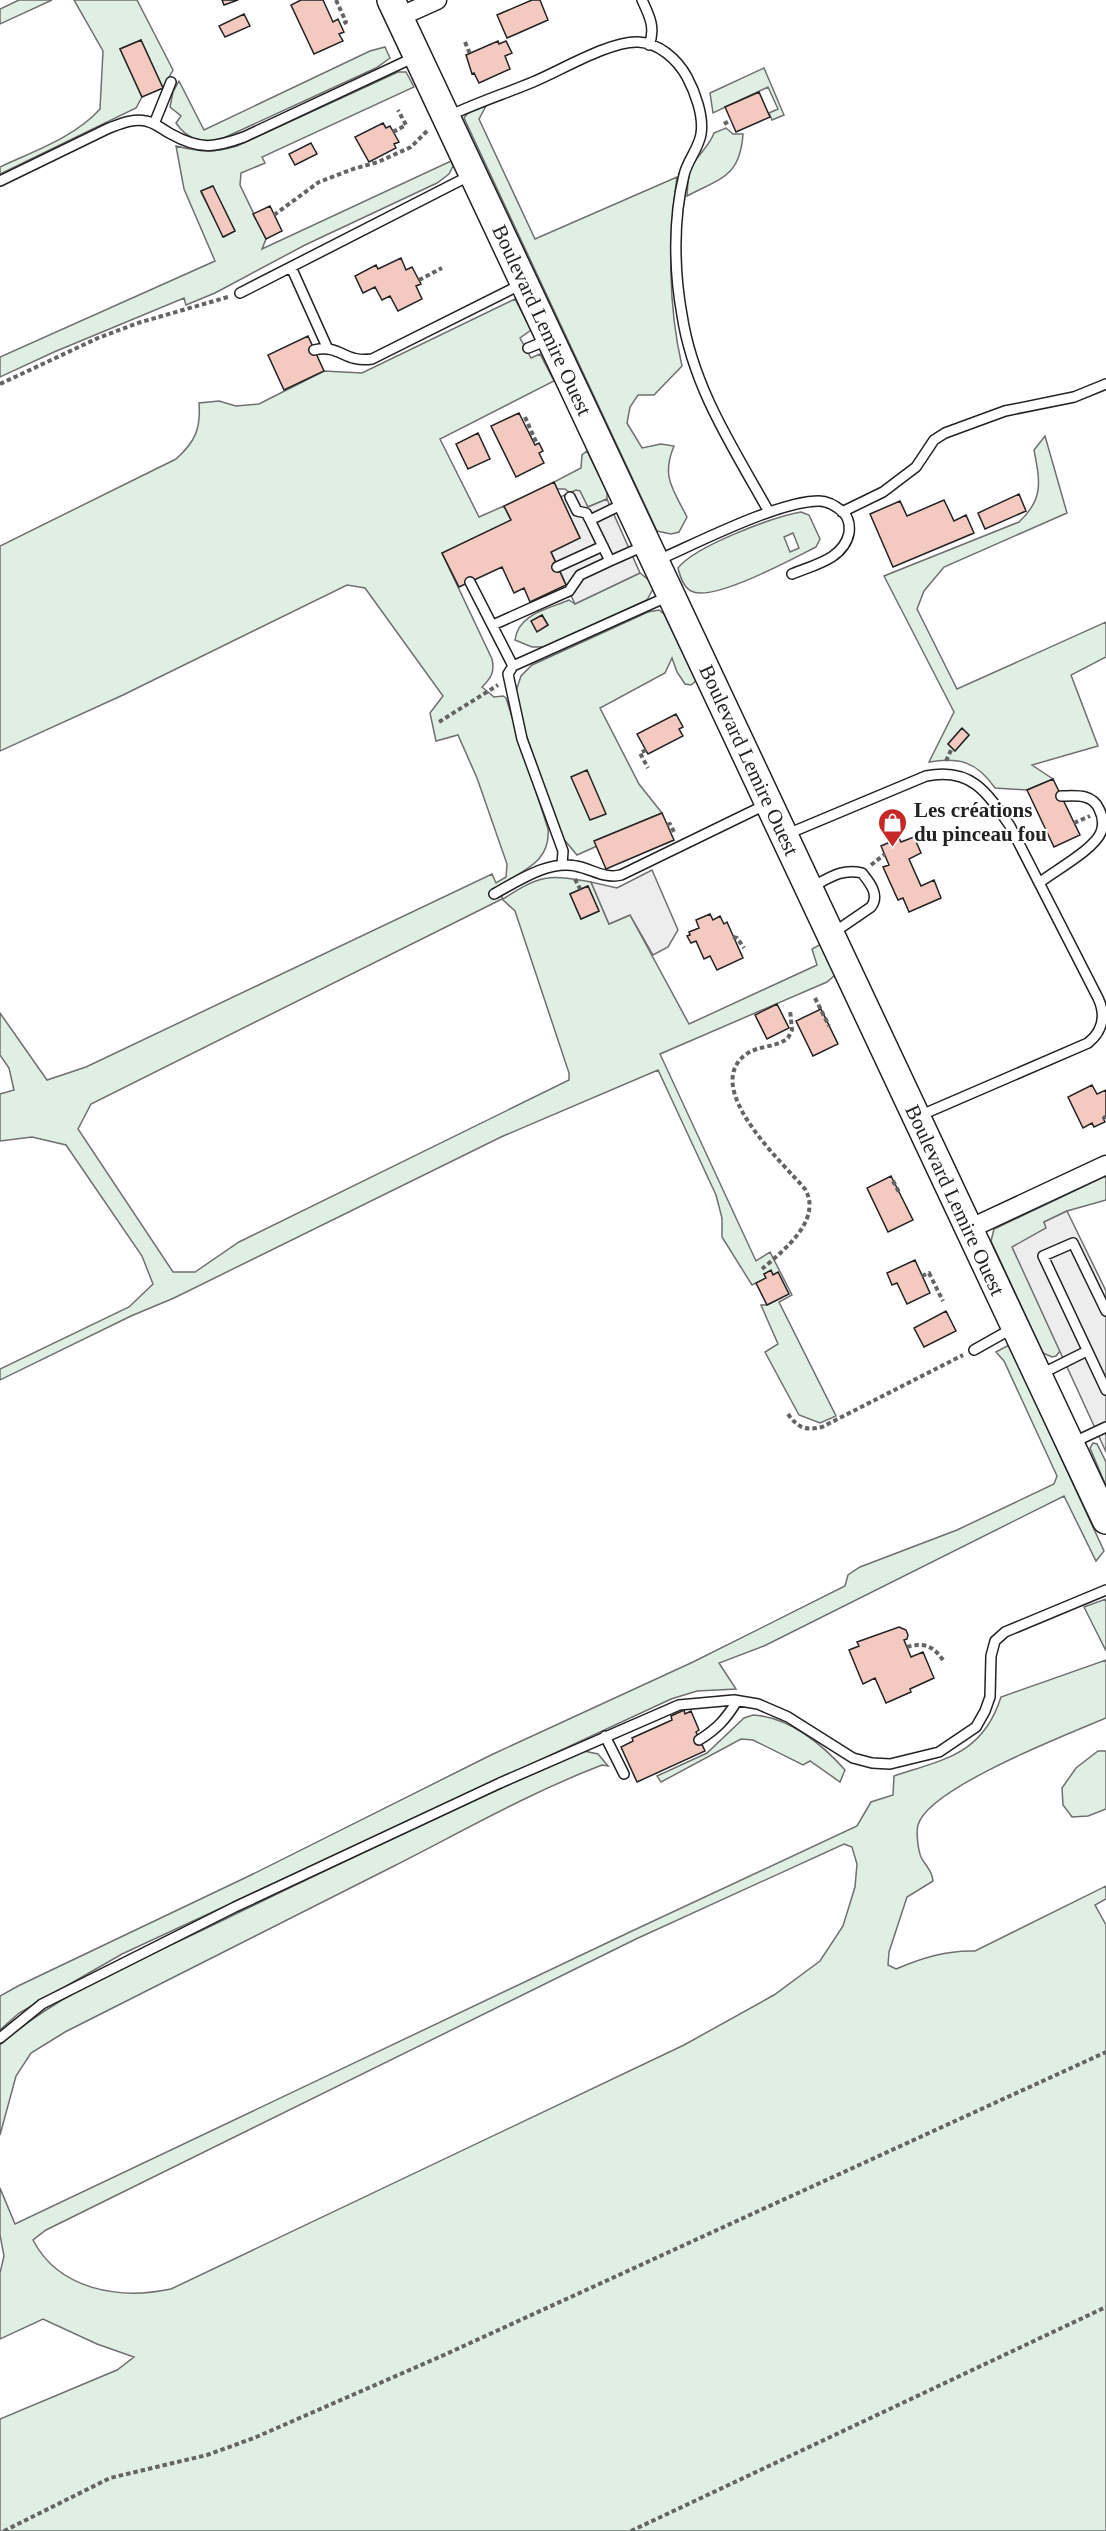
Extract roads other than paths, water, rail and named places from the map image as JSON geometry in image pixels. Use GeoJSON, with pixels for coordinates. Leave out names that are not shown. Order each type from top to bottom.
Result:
{"type":"FeatureCollection","features":[{"type":"Feature","properties":{"kind":"main road","name":"Boulevard Lemire Ouest"},"geometry":{"type":"LineString","coordinates":[[395,8],[524,283],[539,343],[627,502],[1106,1520]]}},
{"type":"Feature","properties":{"kind":"street"},"geometry":{"type":"LineString","coordinates":[[395,8],[437,0]]}},
{"type":"Feature","properties":{"kind":"street"},"geometry":{"type":"LineString","coordinates":[[969,1229],[1106,1165]]}},
{"type":"Feature","properties":{"kind":"lane"},"geometry":{"type":"LineString","coordinates":[[642,0],[652,24],[650,45]]}},
{"type":"Feature","properties":{"kind":"lane"},"geometry":{"type":"LineString","coordinates":[[447,117],[473,104],[527,85],[615,46],[637,42],[650,45],[667,53],[681,67],[692,87],[702,133],[684,174],[679,200],[677,275],[682,316],[693,362],[707,399],[770,512]]}},
{"type":"Feature","properties":{"kind":"lane"},"geometry":{"type":"LineString","coordinates":[[0,181],[109,128],[144,120],[186,141],[201,146],[215,147],[244,137],[418,56]]}},
{"type":"Feature","properties":{"kind":"lane"},"geometry":{"type":"LineString","coordinates":[[154,124],[171,82]]}},
{"type":"Feature","properties":{"kind":"lane"},"geometry":{"type":"LineString","coordinates":[[240,293],[473,174]]}},
{"type":"Feature","properties":{"kind":"lane"},"geometry":{"type":"LineString","coordinates":[[291,267],[327,347],[345,357],[360,361],[372,359],[524,283]]}},
{"type":"Feature","properties":{"kind":"lane"},"geometry":{"type":"LineString","coordinates":[[314,350],[327,347]]}},
{"type":"Feature","properties":{"kind":"lane"},"geometry":{"type":"LineString","coordinates":[[842,512],[883,492],[916,467],[934,440],[945,432],[1005,411],[1056,402],[1106,384]]}},
{"type":"Feature","properties":{"kind":"lane"},"geometry":{"type":"LineString","coordinates":[[570,497],[577,511],[586,513],[610,561]]}},
{"type":"Feature","properties":{"kind":"lane"},"geometry":{"type":"LineString","coordinates":[[493,625],[569,591],[580,575],[610,561],[651,553],[804,502],[821,501],[847,516],[850,525],[844,544],[837,554],[792,574]]}},
{"type":"Feature","properties":{"kind":"lane"},"geometry":{"type":"LineString","coordinates":[[590,520],[627,502]]}},
{"type":"Feature","properties":{"kind":"lane"},"geometry":{"type":"LineString","coordinates":[[557,567],[603,546]]}},
{"type":"Feature","properties":{"kind":"lane"},"geometry":{"type":"LineString","coordinates":[[470,582],[513,666]]}},
{"type":"Feature","properties":{"kind":"lane"},"geometry":{"type":"LineString","coordinates":[[562,865],[562,851],[522,739],[508,674],[513,666],[671,595]]}},
{"type":"Feature","properties":{"kind":"lane"},"geometry":{"type":"LineString","coordinates":[[784,836],[918,778],[941,773],[956,774],[982,788],[1010,826],[1098,998],[1104,1017],[1100,1028],[1088,1043],[917,1117]]}},
{"type":"Feature","properties":{"kind":"lane"},"geometry":{"type":"LineString","coordinates":[[1039,883],[1092,844],[1101,832],[1103,809],[1089,798],[1061,796]]}},
{"type":"Feature","properties":{"kind":"lane"},"geometry":{"type":"LineString","coordinates":[[494,894],[540,870],[562,865],[585,868],[606,876],[621,875],[769,803]]}},
{"type":"Feature","properties":{"kind":"lane"},"geometry":{"type":"LineString","coordinates":[[809,888],[842,871],[853,871],[862,873],[875,893],[875,902],[871,907],[831,934]]}},
{"type":"Feature","properties":{"kind":"lane"},"geometry":{"type":"LineString","coordinates":[[1106,1311],[1073,1243],[1043,1257],[1106,1390]]}},
{"type":"Feature","properties":{"kind":"lane"},"geometry":{"type":"LineString","coordinates":[[974,1350],[1015,1327]]}},
{"type":"Feature","properties":{"kind":"lane"},"geometry":{"type":"LineString","coordinates":[[1038,1376],[1087,1351]]}},
{"type":"Feature","properties":{"kind":"lane"},"geometry":{"type":"LineString","coordinates":[[1070,1444],[1106,1426]]}},
{"type":"Feature","properties":{"kind":"lane"},"geometry":{"type":"LineString","coordinates":[[0,2038],[42,2004],[235,1907],[500,1783],[679,1705],[711,1701],[758,1704],[775,1710],[853,1758],[872,1763],[890,1764],[939,1752],[976,1727],[985,1711],[990,1697],[991,1656],[995,1641],[1015,1626],[1106,1590]]}},
{"type":"Feature","properties":{"kind":"lane"},"geometry":{"type":"LineString","coordinates":[[699,1740],[716,1730],[725,1721],[737,1701]]}},
{"type":"Feature","properties":{"kind":"lane"},"geometry":{"type":"LineString","coordinates":[[605,1736],[624,1774]]}},
{"type":"Feature","properties":{"kind":"place","name":"Les créations du pinceau fou"},"geometry":{"type":"Point","coordinates":[893,848]}}]}
